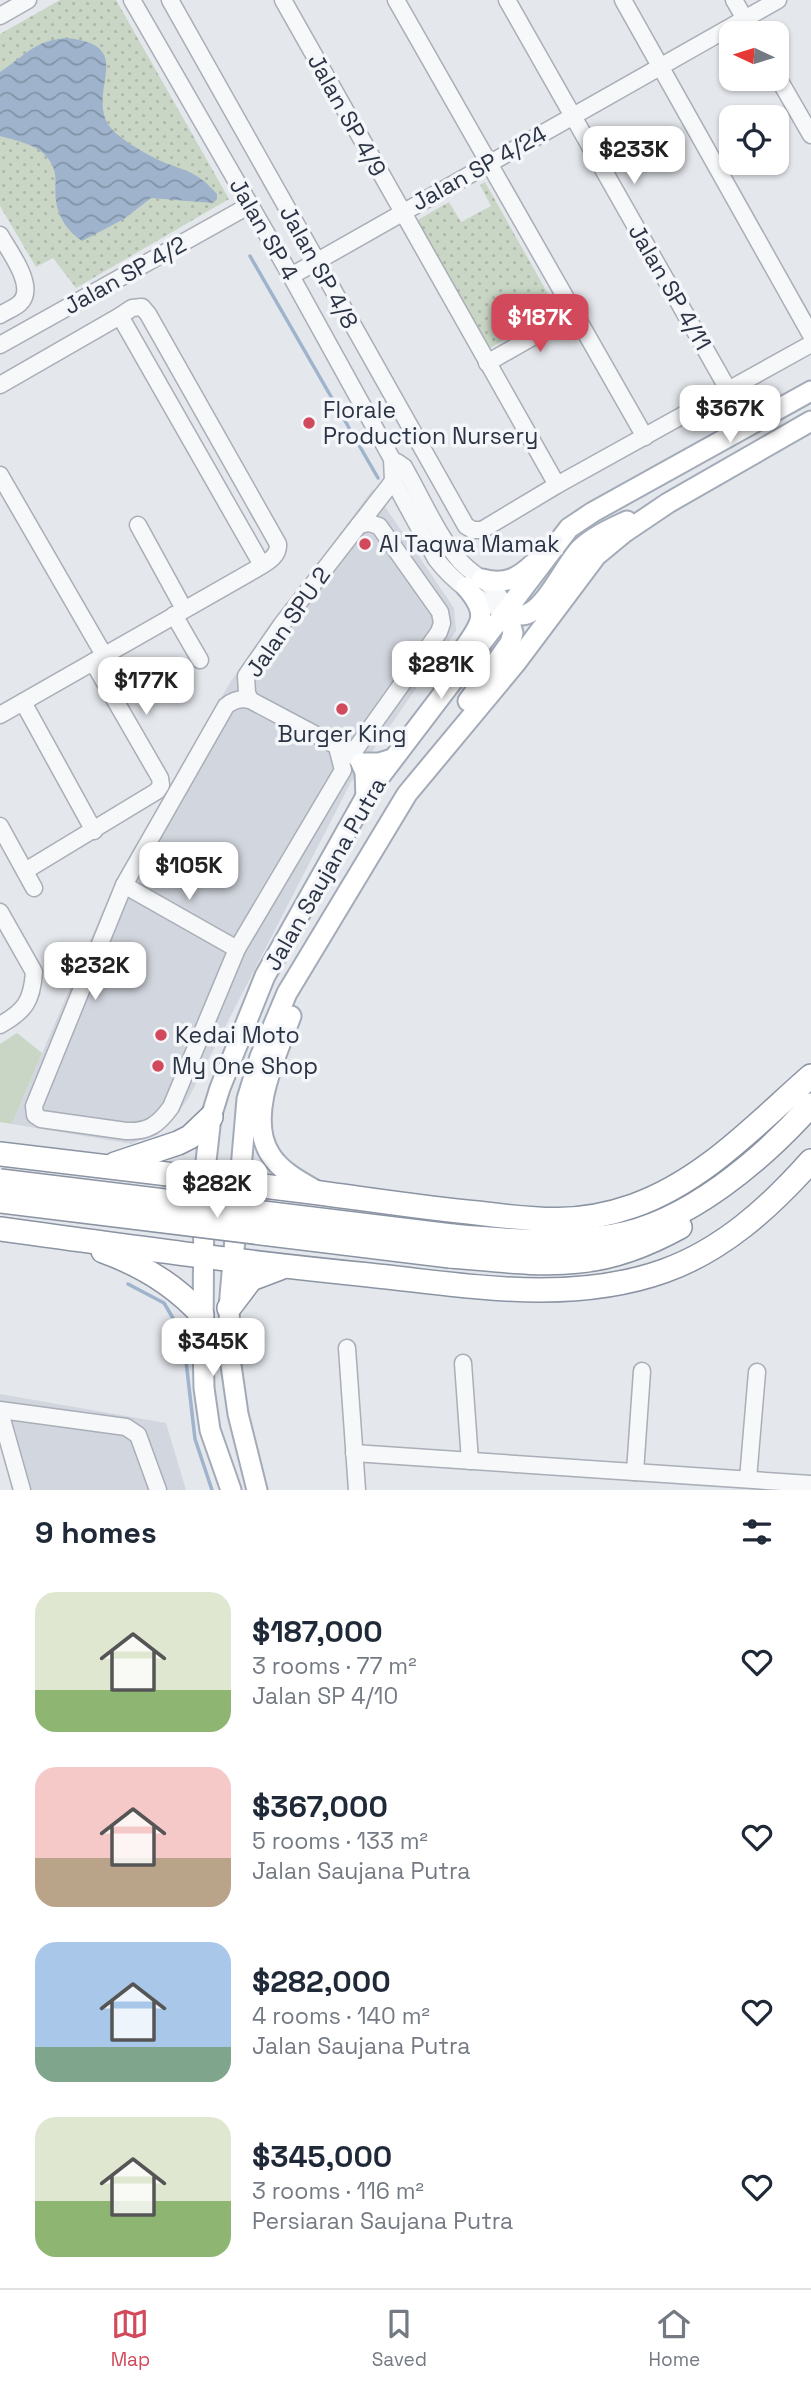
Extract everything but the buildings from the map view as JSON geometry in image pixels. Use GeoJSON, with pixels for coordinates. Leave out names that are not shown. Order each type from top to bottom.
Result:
{"type":"FeatureCollection","features":[{"type":"Feature","properties":{"kind":"highway"},"geometry":{"type":"LineString","coordinates":[[0,1154],[426,1208],[553,1221],[600,1216],[633,1206],[682,1183],[747,1134],[811,1076]]}},
{"type":"Feature","properties":{"kind":"highway"},"geometry":{"type":"LineString","coordinates":[[0,1202],[451,1246],[577,1241],[616,1236],[657,1223],[698,1203],[754,1159],[811,1105]]}},
{"type":"Feature","properties":{"kind":"highway"},"geometry":{"type":"LineString","coordinates":[[105,1167],[178,1143],[190,1137],[211,1117]]}},
{"type":"Feature","properties":{"kind":"highway"},"geometry":{"type":"LineString","coordinates":[[0,1181],[451,1246],[527,1262],[566,1262],[620,1252],[659,1238],[699,1218],[752,1180],[811,1129]]}},
{"type":"Feature","properties":{"kind":"highway"},"geometry":{"type":"LineString","coordinates":[[0,1229],[286,1267],[519,1290],[559,1291],[611,1285],[663,1271],[725,1240],[754,1219],[811,1161]]}},
{"type":"Feature","properties":{"kind":"highway"},"geometry":{"type":"LineString","coordinates":[[73,1239],[125,1259],[169,1284],[185,1296],[202,1315]]}},
{"type":"Feature","properties":{"kind":"highway"},"geometry":{"type":"LineString","coordinates":[[229,1308],[251,1279],[267,1271],[286,1267]]}},
{"type":"Feature","properties":{"kind":"main road","name":"Jalan Saujana Putra"},"geometry":{"type":"LineString","coordinates":[[231,1490],[210,1430],[204,1388],[204,1179],[211,1117],[265,976],[366,798],[396,754],[508,612],[564,535],[577,522],[593,512],[811,391]]}},
{"type":"Feature","properties":{"kind":"main road","name":"Jalan Saujana Putra"},"geometry":{"type":"LineString","coordinates":[[257,1490],[238,1414],[231,1365],[229,1308],[247,1099],[260,1057],[287,993],[407,794],[515,664],[596,556],[625,532],[668,503],[811,421]]}},
{"type":"Feature","properties":{"kind":"main road"},"geometry":{"type":"LineString","coordinates":[[407,794],[418,764],[510,643],[513,633],[508,612],[522,615],[530,613],[539,605],[577,552],[590,541],[605,531],[668,503]]}},
{"type":"Feature","properties":{"kind":"main road"},"geometry":{"type":"LineString","coordinates":[[354,763],[379,763],[396,754],[482,616],[474,583],[509,581],[521,576],[564,535]]}},
{"type":"Feature","properties":{"kind":"main road"},"geometry":{"type":"LineString","coordinates":[[354,763],[365,772],[366,798]]}},
{"type":"Feature","properties":{"kind":"main road"},"geometry":{"type":"LineString","coordinates":[[304,962],[304,983],[265,1090],[262,1125],[269,1153],[278,1163],[319,1193]]}},
{"type":"Feature","properties":{"kind":"street"},"geometry":{"type":"LineString","coordinates":[[0,16],[27,0]]}},
{"type":"Feature","properties":{"kind":"street","name":"Jalan SP 4"},"geometry":{"type":"LineString","coordinates":[[132,0],[398,463],[450,548],[489,606],[508,612]]}},
{"type":"Feature","properties":{"kind":"street","name":"Jalan SP 4/8"},"geometry":{"type":"LineString","coordinates":[[170,0],[466,526],[473,530],[482,530],[557,485]]}},
{"type":"Feature","properties":{"kind":"street","name":"Jalan SP 4/9"},"geometry":{"type":"LineString","coordinates":[[283,0],[557,485]]}},
{"type":"Feature","properties":{"kind":"street"},"geometry":{"type":"LineString","coordinates":[[396,0],[645,437]]}},
{"type":"Feature","properties":{"kind":"street","name":"Jalan SP 4/11"},"geometry":{"type":"LineString","coordinates":[[507,0],[729,391]]}},
{"type":"Feature","properties":{"kind":"street"},"geometry":{"type":"LineString","coordinates":[[623,0],[811,335]]}},
{"type":"Feature","properties":{"kind":"street"},"geometry":{"type":"LineString","coordinates":[[734,0],[746,21]]}},
{"type":"Feature","properties":{"kind":"street","name":"Jalan SP 4/24"},"geometry":{"type":"LineString","coordinates":[[755,21],[778,0]]}},
{"type":"Feature","properties":{"kind":"street","name":"Jalan SP 4/24"},"geometry":{"type":"LineString","coordinates":[[291,276],[659,67],[719,40]]}},
{"type":"Feature","properties":{"kind":"street"},"geometry":{"type":"LineString","coordinates":[[786,91],[811,135]]}},
{"type":"Feature","properties":{"kind":"street","name":"Jalan SP 4/2"},"geometry":{"type":"LineString","coordinates":[[0,345],[250,205]]}},
{"type":"Feature","properties":{"kind":"street"},"geometry":{"type":"LineString","coordinates":[[0,235],[24,279],[26,291],[22,302],[0,315]]}},
{"type":"Feature","properties":{"kind":"street"},"geometry":{"type":"LineString","coordinates":[[0,385],[132,308],[142,307],[278,544],[276,555],[262,565],[0,715]]}},
{"type":"Feature","properties":{"kind":"street"},"geometry":{"type":"LineString","coordinates":[[487,363],[573,314]]}},
{"type":"Feature","properties":{"kind":"street"},"geometry":{"type":"LineString","coordinates":[[120,316],[262,565]]}},
{"type":"Feature","properties":{"kind":"street"},"geometry":{"type":"LineString","coordinates":[[557,485],[811,344]]}},
{"type":"Feature","properties":{"kind":"street","name":"Jalan SP 4"},"geometry":{"type":"LineString","coordinates":[[398,463],[393,480],[436,559],[443,568],[474,583]]}},
{"type":"Feature","properties":{"kind":"street"},"geometry":{"type":"LineString","coordinates":[[0,475],[160,778],[161,785],[158,791],[25,871]]}},
{"type":"Feature","properties":{"kind":"street","name":"Jalan SPU 2"},"geometry":{"type":"LineString","coordinates":[[237,949],[171,1107],[161,1121],[140,1132],[41,1119],[35,1115],[34,1106],[59,1039],[124,885],[226,706],[230,702],[250,699],[246,676],[282,624],[393,480]]}},
{"type":"Feature","properties":{"kind":"street"},"geometry":{"type":"LineString","coordinates":[[124,885],[237,949],[439,632],[442,623],[440,612],[380,526],[369,523],[359,525]]}},
{"type":"Feature","properties":{"kind":"street"},"geometry":{"type":"LineString","coordinates":[[138,524],[201,660]]}},
{"type":"Feature","properties":{"kind":"street"},"geometry":{"type":"LineString","coordinates":[[250,699],[337,747],[354,763]]}},
{"type":"Feature","properties":{"kind":"street"},"geometry":{"type":"LineString","coordinates":[[23,702],[94,831]]}},
{"type":"Feature","properties":{"kind":"street"},"geometry":{"type":"LineString","coordinates":[[0,826],[34,888]]}},
{"type":"Feature","properties":{"kind":"street"},"geometry":{"type":"LineString","coordinates":[[0,912],[34,972],[29,1000],[20,1014],[0,1025]]}},
{"type":"Feature","properties":{"kind":"street"},"geometry":{"type":"LineString","coordinates":[[347,1348],[357,1490]]}},
{"type":"Feature","properties":{"kind":"street"},"geometry":{"type":"LineString","coordinates":[[463,1363],[470,1461]]}},
{"type":"Feature","properties":{"kind":"street"},"geometry":{"type":"LineString","coordinates":[[635,1472],[642,1370]]}},
{"type":"Feature","properties":{"kind":"street"},"geometry":{"type":"LineString","coordinates":[[748,1479],[757,1372]]}},
{"type":"Feature","properties":{"kind":"street"},"geometry":{"type":"LineString","coordinates":[[22,1490],[0,1411],[126,1427],[132,1430],[138,1435],[158,1490]]}},
{"type":"Feature","properties":{"kind":"street"},"geometry":{"type":"LineString","coordinates":[[354,1453],[811,1484]]}},
{"type":"Feature","properties":{"kind":"shaded area"},"geometry":{"type":"Polygon","coordinates":[[[373,489],[454,608],[456,631],[351,782],[188,1099],[169,1124],[132,1144],[12,1124],[116,880],[231,681],[373,489]]]}},
{"type":"Feature","properties":{"kind":"shaded area"},"geometry":{"type":"Polygon","coordinates":[[[0,1394],[166,1423],[186,1490],[15,1490],[0,1432],[0,1394]]]}},
{"type":"Feature","properties":{"kind":"green space"},"geometry":{"type":"Polygon","coordinates":[[[60,0],[116,0],[229,199],[76,288],[53,258],[36,267],[0,206],[0,34],[60,0]]]}},
{"type":"Feature","properties":{"kind":"green space"},"geometry":{"type":"Polygon","coordinates":[[[485,182],[557,310],[488,349],[416,221],[449,202],[461,222],[491,206],[480,185],[485,182]]]}},
{"type":"Feature","properties":{"kind":"green space"},"geometry":{"type":"Polygon","coordinates":[[[17,1033],[42,1053],[12,1124],[0,1122],[0,1044],[17,1033]]]}},
{"type":"Feature","properties":{"kind":"water"},"geometry":{"type":"Polygon","coordinates":[[[67,38],[88,42],[100,49],[105,59],[103,110],[112,129],[148,155],[192,173],[203,181],[217,194],[213,203],[151,198],[124,219],[82,241],[68,229],[57,207],[55,172],[50,161],[36,148],[0,136],[0,72],[38,45],[67,38]]]}},
{"type":"Feature","properties":{"kind":"waterway"},"geometry":{"type":"LineString","coordinates":[[250,256],[378,478]]}},
{"type":"Feature","properties":{"kind":"waterway"},"geometry":{"type":"LineString","coordinates":[[128,1284],[164,1303],[183,1335],[195,1439],[212,1490]]}},
{"type":"Feature","properties":{"kind":"place","name":"Florale Production Nursery"},"geometry":{"type":"Point","coordinates":[309,423]}},
{"type":"Feature","properties":{"kind":"place","name":"Al Taqwa Mamak"},"geometry":{"type":"Point","coordinates":[365,544]}},
{"type":"Feature","properties":{"kind":"place","name":"Burger King"},"geometry":{"type":"Point","coordinates":[342,709]}},
{"type":"Feature","properties":{"kind":"place","name":"Kedai Moto"},"geometry":{"type":"Point","coordinates":[161,1035]}},
{"type":"Feature","properties":{"kind":"place","name":"My One Shop"},"geometry":{"type":"Point","coordinates":[158,1066]}}]}
